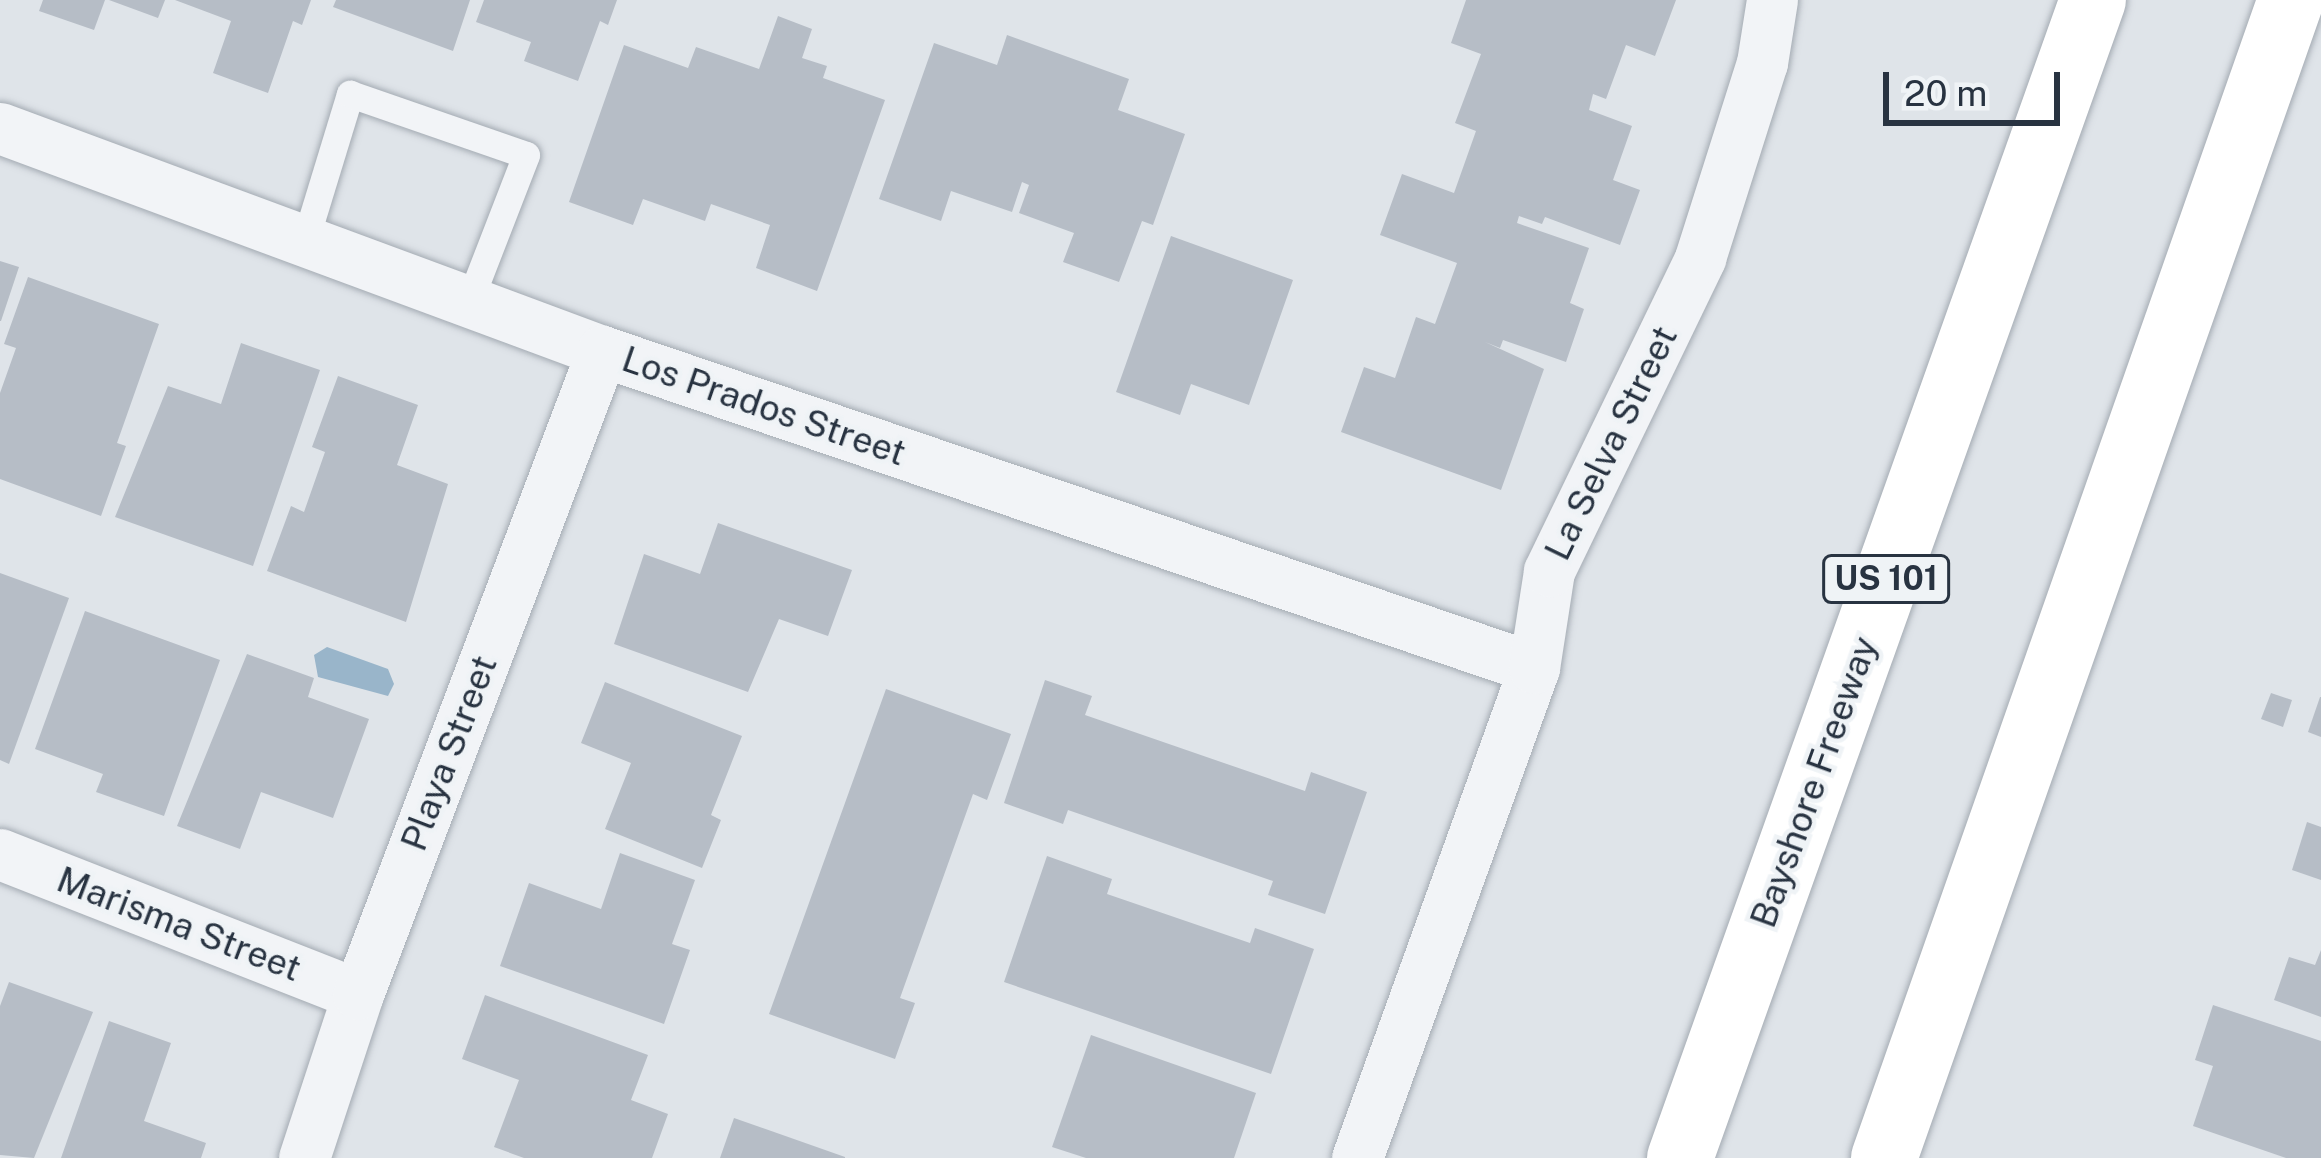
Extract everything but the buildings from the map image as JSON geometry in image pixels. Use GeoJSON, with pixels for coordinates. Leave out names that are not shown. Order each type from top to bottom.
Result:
{"type":"FeatureCollection","features":[{"type":"Feature","properties":{"kind":"highway","name":"Bayshore Freeway"},"geometry":{"type":"LineString","coordinates":[[1680,1158],[2093,0]]}},
{"type":"Feature","properties":{"kind":"highway"},"geometry":{"type":"LineString","coordinates":[[1884,1158],[2291,0]]}},
{"type":"Feature","properties":{"kind":"street","name":"La Selva Street"},"geometry":{"type":"LineString","coordinates":[[1357,1158],[1534,668],[1549,571],[1700,258],[1762,63],[1772,0]]}},
{"type":"Feature","properties":{"kind":"street","name":"Los Prados Street"},"geometry":{"type":"LineString","coordinates":[[0,128],[602,351],[1534,668]]}},
{"type":"Feature","properties":{"kind":"street","name":"Playa Street"},"geometry":{"type":"LineString","coordinates":[[304,1158],[358,994],[602,351]]}},
{"type":"Feature","properties":{"kind":"street","name":"Marisma Street"},"geometry":{"type":"LineString","coordinates":[[0,854],[358,994]]}},
{"type":"Feature","properties":{"kind":"lane"},"geometry":{"type":"LineString","coordinates":[[305,241],[350,94],[526,155],[469,302]]}},
{"type":"Feature","properties":{"kind":"water"},"geometry":{"type":"Polygon","coordinates":[[[327,647],[388,669],[394,684],[388,696],[318,677],[314,655],[327,647]]]}}]}
